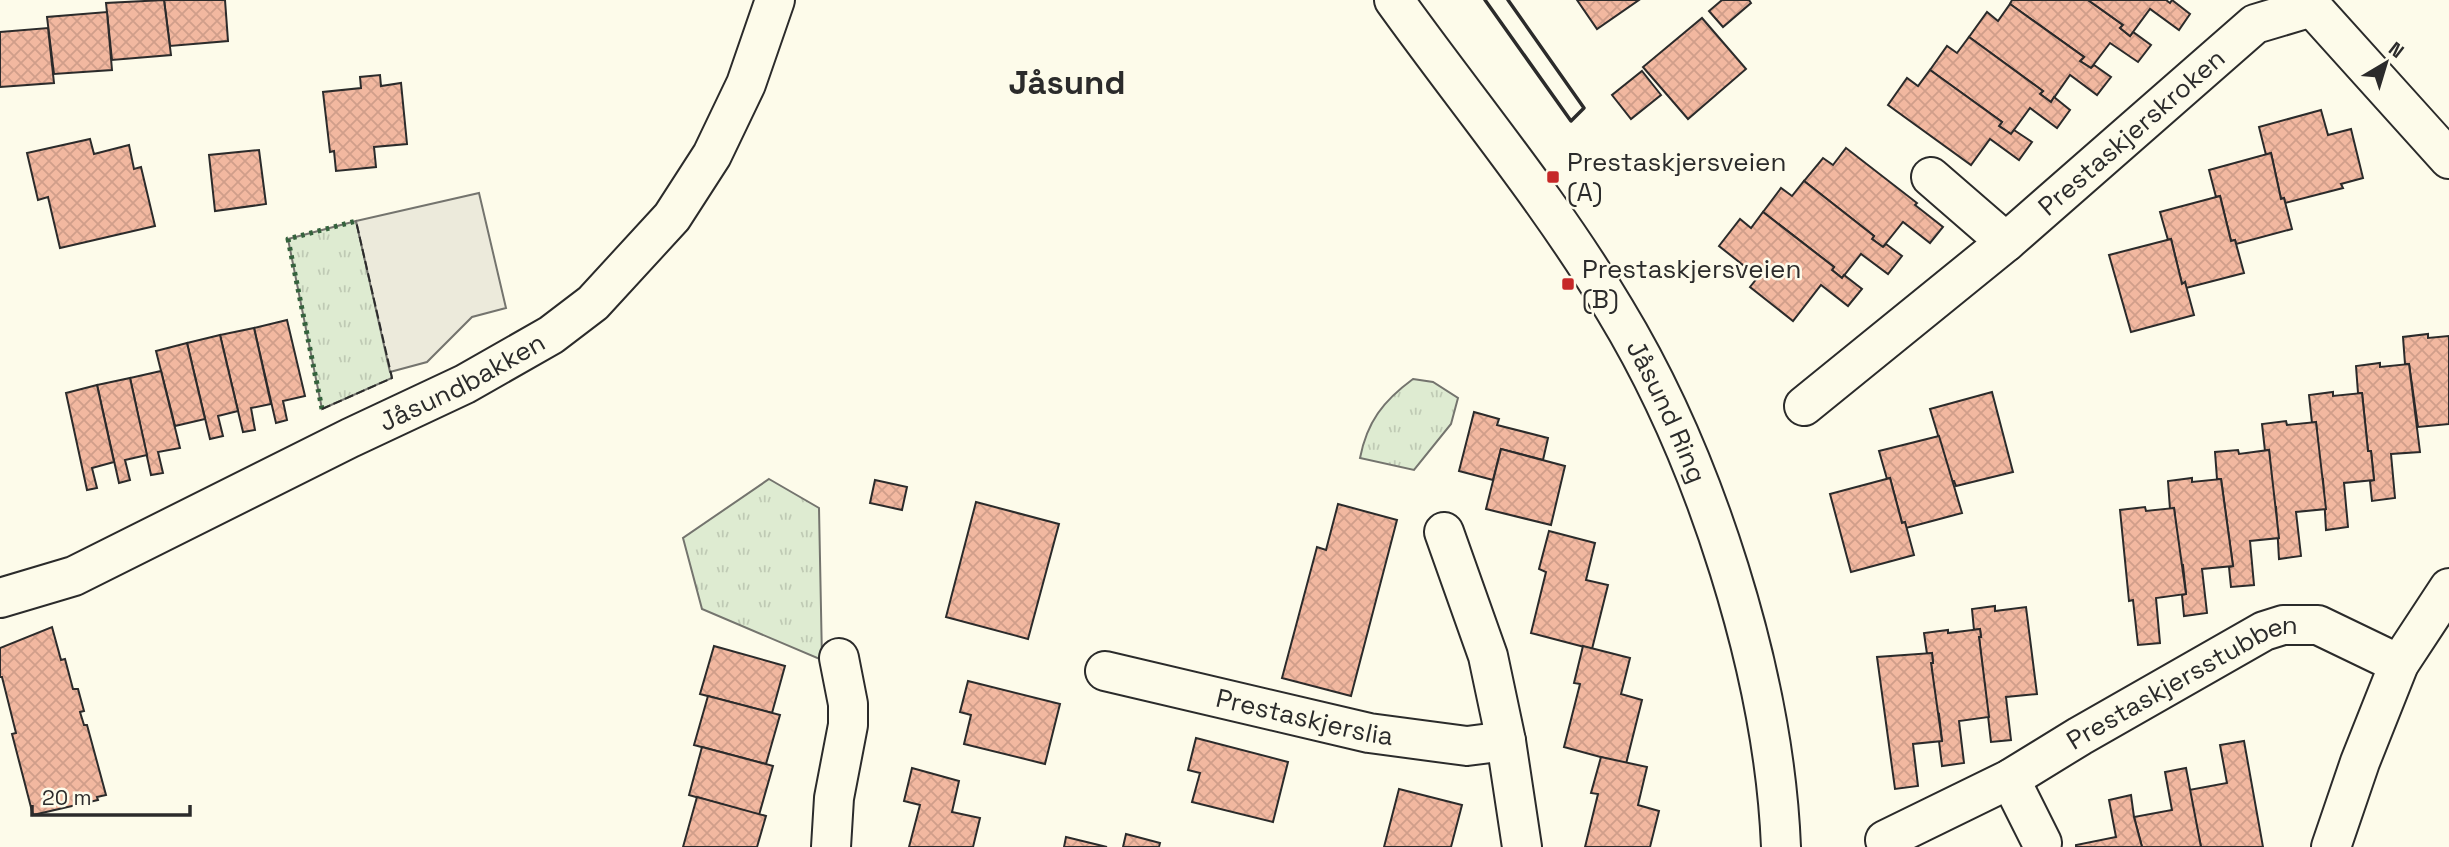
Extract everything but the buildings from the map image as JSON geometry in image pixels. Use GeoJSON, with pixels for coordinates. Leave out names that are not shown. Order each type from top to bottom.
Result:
{"type":"FeatureCollection","features":[{"type":"Feature","properties":{"kind":"street","name":"Jåsundbakken"},"geometry":{"type":"LineString","coordinates":[[0,598],[74,576],[338,443],[465,384],[551,335],[593,303],[672,217],[712,155],[746,84],[775,0]]}},
{"type":"Feature","properties":{"kind":"street","name":"Jåsund Ring"},"geometry":{"type":"LineString","coordinates":[[1394,0],[1566,234],[1616,312],[1667,409],[1707,508],[1751,651],[1764,713],[1781,847]]}},
{"type":"Feature","properties":{"kind":"street","name":"Prestaskjerskroken"},"geometry":{"type":"LineString","coordinates":[[1804,406],[2006,242],[2255,24],[2312,7],[2449,159]]}},
{"type":"Feature","properties":{"kind":"street"},"geometry":{"type":"LineString","coordinates":[[1931,177],[2006,242]]}},
{"type":"Feature","properties":{"kind":"street"},"geometry":{"type":"LineString","coordinates":[[1444,532],[1488,656],[1506,741],[1522,847]]}},
{"type":"Feature","properties":{"kind":"street"},"geometry":{"type":"LineString","coordinates":[[2331,847],[2360,762],[2399,664],[2449,587]]}},
{"type":"Feature","properties":{"kind":"street","name":"Prestaskjersstubben"},"geometry":{"type":"LineString","coordinates":[[1885,840],[2010,779],[2253,638],[2283,625],[2318,625],[2399,664]]}},
{"type":"Feature","properties":{"kind":"street"},"geometry":{"type":"LineString","coordinates":[[831,847],[834,798],[848,725],[848,704],[839,658]]}},
{"type":"Feature","properties":{"kind":"street","name":"Prestaskjerslia"},"geometry":{"type":"LineString","coordinates":[[1105,671],[1369,733],[1466,746],[1506,741]]}},
{"type":"Feature","properties":{"kind":"street"},"geometry":{"type":"LineString","coordinates":[[2010,779],[2042,843]]}},
{"type":"Feature","properties":{"kind":"green space"},"geometry":{"type":"Polygon","coordinates":[[[356,221],[392,378],[322,409],[288,239],[356,221]]]}},
{"type":"Feature","properties":{"kind":"green space"},"geometry":{"type":"Polygon","coordinates":[[[1413,379],[1433,382],[1458,398],[1451,424],[1414,470],[1360,458],[1367,434],[1378,413],[1413,379]]]}},
{"type":"Feature","properties":{"kind":"green space"},"geometry":{"type":"Polygon","coordinates":[[[769,479],[819,508],[822,660],[702,609],[683,538],[769,479]]]}},
{"type":"Feature","properties":{"kind":"shaded area"},"geometry":{"type":"Polygon","coordinates":[[[479,193],[506,308],[472,317],[427,362],[390,372],[356,221],[479,193]]]}},
{"type":"Feature","properties":{"kind":"hedge"},"geometry":{"type":"LineString","coordinates":[[322,409],[288,239],[356,221]]}},
{"type":"Feature","properties":{"kind":"fence"},"geometry":{"type":"LineString","coordinates":[[322,409],[392,378],[356,221]]}},
{"type":"Feature","properties":{"kind":"wall"},"geometry":{"type":"LineString","coordinates":[[1485,0],[1571,121],[1584,108],[1508,0]]}},
{"type":"Feature","properties":{"kind":"place","name":"Prestaskjersveien (A)"},"geometry":{"type":"Point","coordinates":[1553,177]}},
{"type":"Feature","properties":{"kind":"place","name":"Prestaskjersveien (B)"},"geometry":{"type":"Point","coordinates":[1568,284]}},
{"type":"Feature","properties":{"kind":"district","name":"Jåsund"},"geometry":{"type":"Point","coordinates":[1067,82]}}]}
